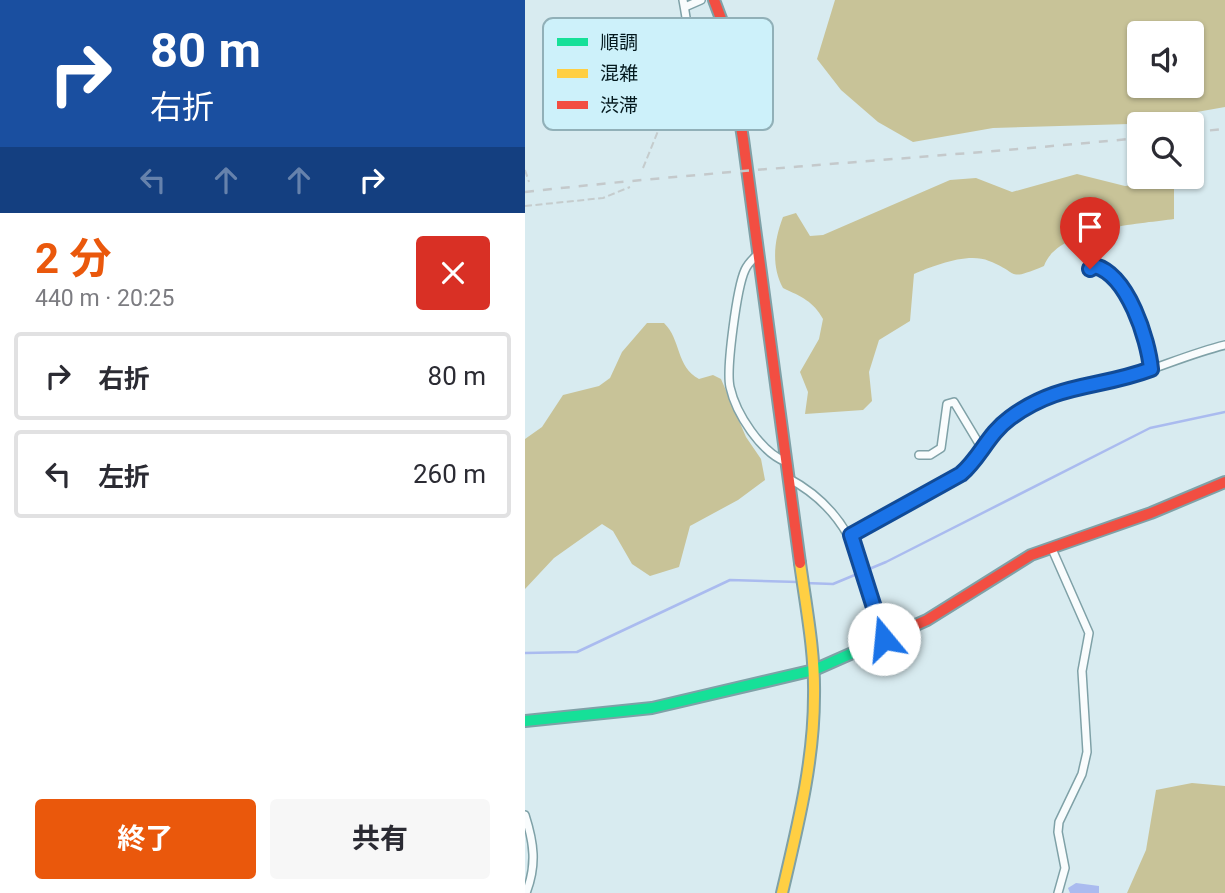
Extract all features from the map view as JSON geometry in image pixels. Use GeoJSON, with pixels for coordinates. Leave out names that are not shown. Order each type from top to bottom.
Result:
{"type":"FeatureCollection","features":[{"type":"Feature","properties":{"kind":"street"},"geometry":{"type":"LineString","coordinates":[[684,4],[701,0]]}},
{"type":"Feature","properties":{"kind":"street"},"geometry":{"type":"LineString","coordinates":[[713,0],[720,18]]}},
{"type":"Feature","properties":{"kind":"street"},"geometry":{"type":"LineString","coordinates":[[741,130],[814,670],[816,707],[812,757],[782,893]]}},
{"type":"Feature","properties":{"kind":"street"},"geometry":{"type":"LineString","coordinates":[[758,254],[744,272],[733,335],[729,385],[760,441],[775,457],[786,462]]}},
{"type":"Feature","properties":{"kind":"street"},"geometry":{"type":"LineString","coordinates":[[1090,269],[1095,266],[1105,270],[1125,293],[1148,342],[1151,369]]}},
{"type":"Feature","properties":{"kind":"street"},"geometry":{"type":"LineString","coordinates":[[851,535],[961,474],[971,466],[981,447],[1010,418],[1058,391],[1109,382],[1225,345]]}},
{"type":"Feature","properties":{"kind":"street"},"geometry":{"type":"LineString","coordinates":[[919,455],[930,455],[941,448],[947,404],[954,402],[981,447]]}},
{"type":"Feature","properties":{"kind":"street"},"geometry":{"type":"LineString","coordinates":[[788,478],[810,490],[824,502],[851,535],[884,639]]}},
{"type":"Feature","properties":{"kind":"street"},"geometry":{"type":"LineString","coordinates":[[525,721],[652,708],[814,670],[926,620],[1031,555],[1151,513],[1225,482]]}},
{"type":"Feature","properties":{"kind":"street"},"geometry":{"type":"LineString","coordinates":[[1052,548],[1089,633],[1082,671],[1087,752],[1082,774],[1059,822],[1058,832],[1065,868],[1058,893]]}},
{"type":"Feature","properties":{"kind":"street"},"geometry":{"type":"LineString","coordinates":[[525,815],[534,847],[534,868],[526,893]]}},
{"type":"Feature","properties":{"kind":"path"},"geometry":{"type":"LineString","coordinates":[[643,168],[658,130]]}},
{"type":"Feature","properties":{"kind":"path"},"geometry":{"type":"LineString","coordinates":[[525,170],[529,182]]}},
{"type":"Feature","properties":{"kind":"path"},"geometry":{"type":"LineString","coordinates":[[525,206],[603,198],[630,187]]}},
{"type":"Feature","properties":{"kind":"shaded area"},"geometry":{"type":"Polygon","coordinates":[[[835,0],[1225,0],[1225,107],[1197,112],[1127,112],[1127,124],[993,128],[913,142],[878,122],[841,90],[817,59],[835,0]]]}},
{"type":"Feature","properties":{"kind":"shaded area"},"geometry":{"type":"Polygon","coordinates":[[[1077,174],[1127,186],[1127,189],[1174,189],[1174,219],[1121,226],[1082,236],[1065,243],[1052,253],[1044,266],[1023,274],[1014,274],[989,261],[971,258],[951,261],[914,274],[910,321],[879,340],[869,372],[872,401],[863,410],[805,414],[808,392],[800,372],[819,339],[823,319],[811,304],[783,288],[779,280],[775,253],[783,217],[796,213],[810,236],[823,235],[950,180],[976,178],[1012,192],[1077,174]]]}},
{"type":"Feature","properties":{"kind":"shaded area"},"geometry":{"type":"Polygon","coordinates":[[[647,323],[664,323],[692,374],[699,379],[713,375],[721,379],[746,437],[761,459],[765,480],[738,500],[690,526],[679,567],[650,576],[632,564],[613,531],[602,524],[554,558],[525,589],[525,439],[542,427],[563,395],[599,386],[610,378],[622,352],[647,323]]]}},
{"type":"Feature","properties":{"kind":"shaded area"},"geometry":{"type":"Polygon","coordinates":[[[1192,783],[1225,786],[1225,893],[1127,893],[1146,850],[1156,790],[1192,783]]]}},
{"type":"Feature","properties":{"kind":"water"},"geometry":{"type":"Polygon","coordinates":[[[1076,883],[1099,886],[1099,893],[1070,893],[1068,888],[1076,883]]]}},
{"type":"Feature","properties":{"kind":"waterway"},"geometry":{"type":"LineString","coordinates":[[805,583],[833,584],[886,562],[1150,428],[1225,412]]}},
{"type":"Feature","properties":{"kind":"waterway"},"geometry":{"type":"LineString","coordinates":[[525,653],[577,652],[730,580],[798,582]]}},
{"type":"Feature","properties":{"kind":"railway"},"geometry":{"type":"LineString","coordinates":[[1204,131],[1225,129]]}},
{"type":"Feature","properties":{"kind":"railway"},"geometry":{"type":"LineString","coordinates":[[525,192],[1127,139]]}},
{"type":"Feature","properties":{"kind":"traffic: fast"},"geometry":{"type":"LineString","coordinates":[[525,721],[652,708],[814,670],[900,632]]}},
{"type":"Feature","properties":{"kind":"traffic: slow"},"geometry":{"type":"LineString","coordinates":[[782,893],[804,796],[813,721],[813,663],[800,563]]}},
{"type":"Feature","properties":{"kind":"traffic: jam"},"geometry":{"type":"LineString","coordinates":[[714,0],[721,18]]}},
{"type":"Feature","properties":{"kind":"traffic: jam"},"geometry":{"type":"LineString","coordinates":[[742,130],[800,563]]}},
{"type":"Feature","properties":{"kind":"traffic: jam"},"geometry":{"type":"LineString","coordinates":[[900,632],[927,620],[1031,555],[1151,513],[1225,482]]}},
{"type":"Feature","properties":{"kind":"route"},"geometry":{"type":"LineString","coordinates":[[884,639],[851,535],[961,474],[971,466],[981,447],[996,430],[1039,400],[1072,387],[1109,382],[1151,369],[1148,342],[1125,293],[1111,274],[1095,266],[1090,269]]}}]}
